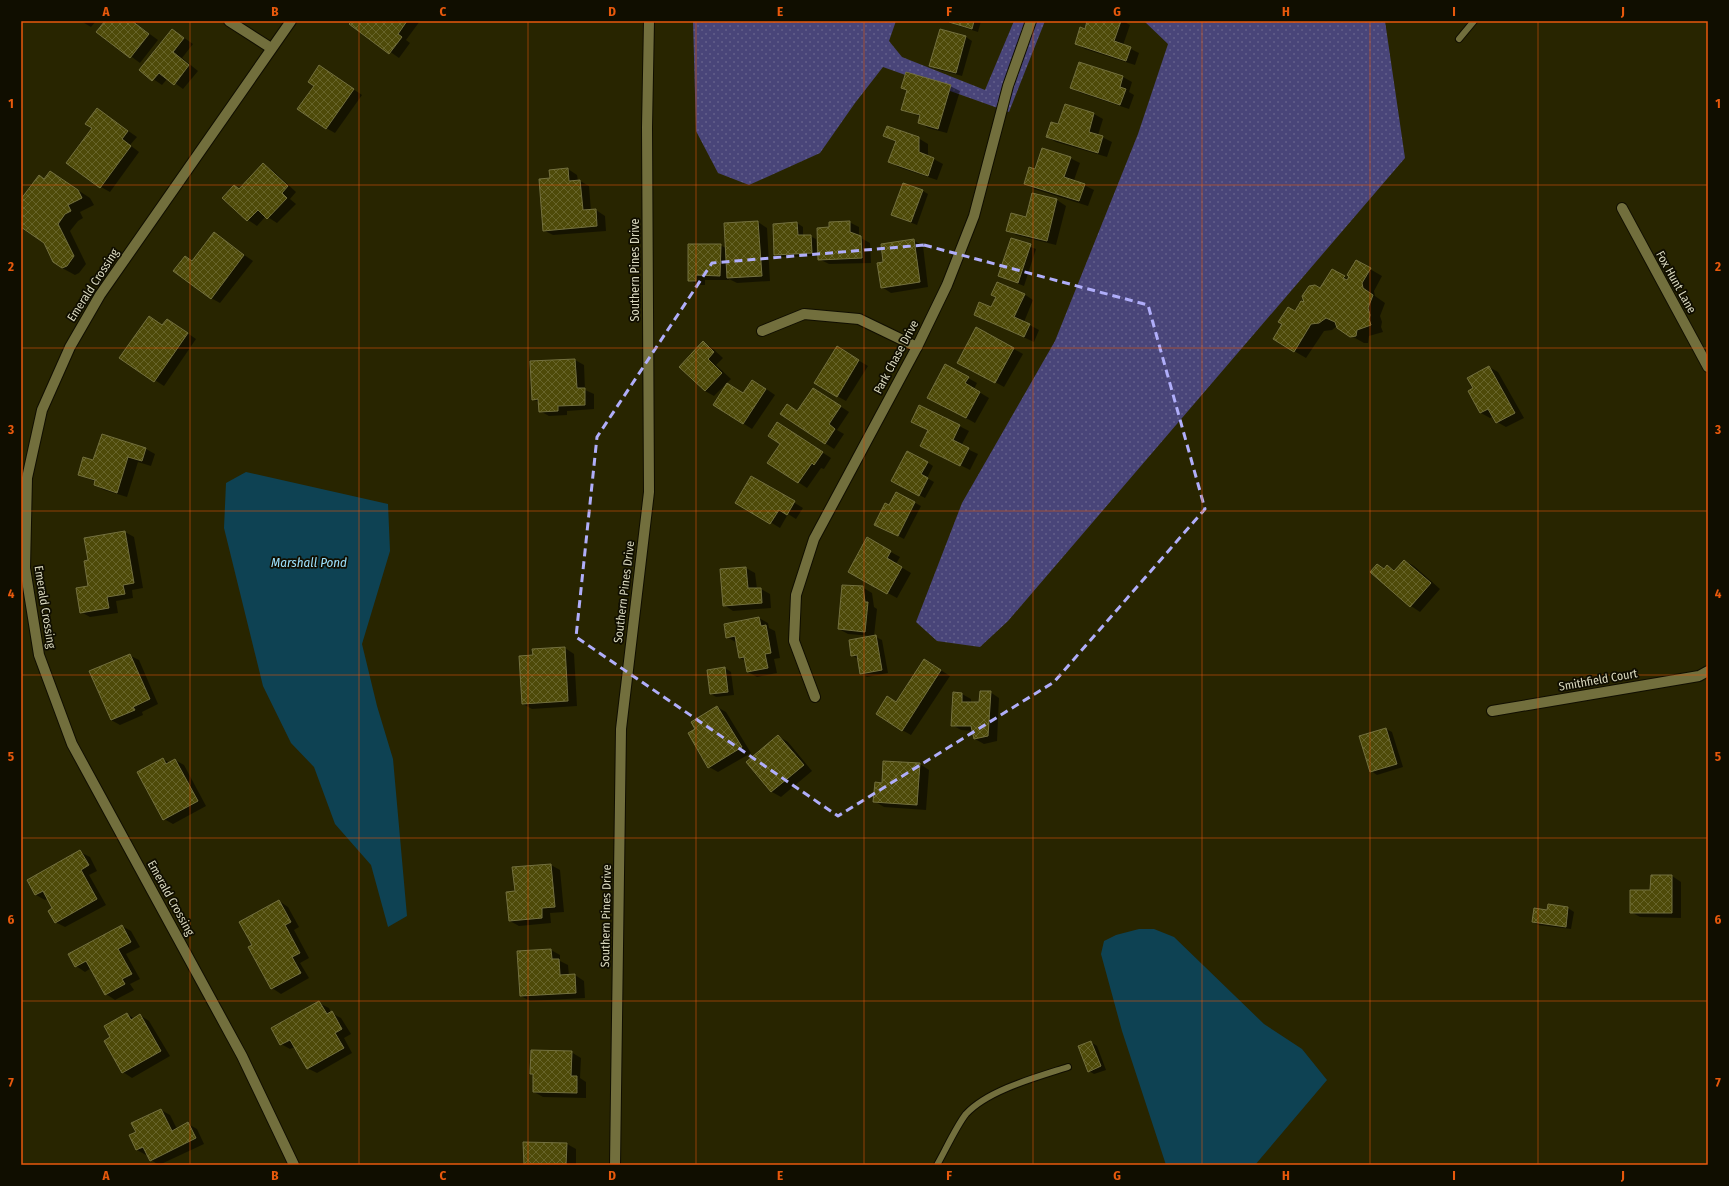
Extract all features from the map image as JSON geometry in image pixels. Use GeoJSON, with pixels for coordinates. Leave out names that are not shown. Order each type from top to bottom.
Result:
{"type":"FeatureCollection","features":[{"type":"Feature","properties":{"kind":"street"},"geometry":{"type":"LineString","coordinates":[[229,21],[271,48]]}},
{"type":"Feature","properties":{"kind":"street","name":"Emerald Crossing"},"geometry":{"type":"LineString","coordinates":[[291,21],[100,295],[70,347],[42,410],[26,478],[25,568],[39,654],[72,744],[242,1056],[294,1165]]}},
{"type":"Feature","properties":{"kind":"street","name":"Southern Pines Drive"},"geometry":{"type":"LineString","coordinates":[[615,1165],[621,729],[649,492],[647,127],[649,21]]}},
{"type":"Feature","properties":{"kind":"street","name":"Park Chase Drive"},"geometry":{"type":"LineString","coordinates":[[815,697],[794,641],[796,595],[814,539],[917,347],[947,285],[974,216],[1008,86],[1031,21]]}},
{"type":"Feature","properties":{"kind":"street","name":"Fox Hunt Lane"},"geometry":{"type":"LineString","coordinates":[[1622,208],[1708,367]]}},
{"type":"Feature","properties":{"kind":"street"},"geometry":{"type":"LineString","coordinates":[[762,331],[804,314],[858,319],[917,347]]}},
{"type":"Feature","properties":{"kind":"street","name":"Smithfield Court"},"geometry":{"type":"LineString","coordinates":[[1492,711],[1699,676],[1708,671]]}},
{"type":"Feature","properties":{"kind":"lane"},"geometry":{"type":"LineString","coordinates":[[1459,39],[1474,21]]}},
{"type":"Feature","properties":{"kind":"lane"},"geometry":{"type":"LineString","coordinates":[[938,1165],[966,1115],[982,1100],[1021,1083],[1068,1067]]}},
{"type":"Feature","properties":{"kind":"highlighted area"},"geometry":{"type":"Polygon","coordinates":[[[924,245],[1148,305],[1205,509],[1054,682],[838,816],[576,637],[597,437],[712,263],[924,245]]]}},
{"type":"Feature","properties":{"kind":"shaded area"},"geometry":{"type":"Polygon","coordinates":[[[693,21],[896,21],[889,41],[902,57],[985,90],[1014,21],[1045,21],[1009,112],[883,67],[855,103],[820,153],[749,185],[718,173],[696,131],[693,21]]]}},
{"type":"Feature","properties":{"kind":"shaded area"},"geometry":{"type":"Polygon","coordinates":[[[1144,21],[1385,21],[1405,158],[1008,621],[980,647],[937,641],[916,622],[962,503],[1055,341],[1138,134],[1168,44],[1144,21]]]}},
{"type":"Feature","properties":{"kind":"water","name":"Marshall Pond"},"geometry":{"type":"Polygon","coordinates":[[[246,472],[388,504],[390,551],[362,644],[377,706],[393,759],[407,916],[388,927],[371,865],[335,824],[314,767],[291,743],[263,686],[224,528],[226,483],[246,472]]]}},
{"type":"Feature","properties":{"kind":"water"},"geometry":{"type":"Polygon","coordinates":[[[1139,929],[1154,929],[1174,937],[1264,1024],[1302,1049],[1327,1080],[1255,1165],[1166,1165],[1122,1031],[1101,954],[1104,941],[1116,935],[1139,929]]]}},
{"type":"Feature","properties":{"kind":"building"},"geometry":{"type":"Polygon","coordinates":[[[105,21],[132,21],[149,34],[130,58],[96,32],[105,21]]]}},
{"type":"Feature","properties":{"kind":"building"},"geometry":{"type":"Polygon","coordinates":[[[352,21],[407,21],[398,34],[402,37],[389,54],[349,24],[352,21]]]}},
{"type":"Feature","properties":{"kind":"building"},"geometry":{"type":"Polygon","coordinates":[[[974,21],[972,29],[949,22],[974,21]]]}},
{"type":"Feature","properties":{"kind":"building"},"geometry":{"type":"Polygon","coordinates":[[[1087,21],[1121,21],[1114,41],[1131,47],[1126,61],[1075,44],[1080,27],[1085,29],[1087,21]]]}},
{"type":"Feature","properties":{"kind":"building"},"geometry":{"type":"Polygon","coordinates":[[[172,29],[184,38],[173,52],[189,65],[174,85],[159,73],[152,81],[139,70],[172,29]]]}},
{"type":"Feature","properties":{"kind":"building"},"geometry":{"type":"Polygon","coordinates":[[[940,29],[966,36],[956,73],[929,66],[940,29]]]}},
{"type":"Feature","properties":{"kind":"building"},"geometry":{"type":"Polygon","coordinates":[[[1079,62],[1123,76],[1120,87],[1126,89],[1120,105],[1070,88],[1079,62]]]}},
{"type":"Feature","properties":{"kind":"building"},"geometry":{"type":"Polygon","coordinates":[[[319,65],[354,89],[326,129],[297,109],[314,86],[308,82],[319,65]]]}},
{"type":"Feature","properties":{"kind":"building"},"geometry":{"type":"Polygon","coordinates":[[[906,72],[951,85],[938,129],[918,123],[920,115],[901,110],[907,90],[901,88],[906,72]]]}},
{"type":"Feature","properties":{"kind":"building"},"geometry":{"type":"Polygon","coordinates":[[[1065,104],[1094,113],[1089,132],[1103,136],[1098,153],[1046,137],[1051,122],[1058,124],[1065,104]]]}},
{"type":"Feature","properties":{"kind":"building"},"geometry":{"type":"Polygon","coordinates":[[[97,108],[128,131],[122,139],[131,146],[100,188],[66,163],[92,128],[85,124],[97,108]]]}},
{"type":"Feature","properties":{"kind":"building"},"geometry":{"type":"Polygon","coordinates":[[[887,126],[919,137],[919,152],[934,158],[928,176],[888,162],[896,141],[883,136],[887,126]]]}},
{"type":"Feature","properties":{"kind":"building"},"geometry":{"type":"Polygon","coordinates":[[[1042,148],[1071,157],[1064,177],[1085,184],[1079,201],[1024,184],[1029,167],[1035,169],[1042,148]]]}},
{"type":"Feature","properties":{"kind":"building"},"geometry":{"type":"Polygon","coordinates":[[[263,163],[288,186],[282,193],[287,198],[267,219],[258,210],[247,221],[222,198],[234,185],[239,189],[263,163]]]}},
{"type":"Feature","properties":{"kind":"building"},"geometry":{"type":"Polygon","coordinates":[[[568,168],[569,181],[580,180],[583,210],[596,209],[597,226],[543,231],[539,179],[550,178],[549,170],[568,168]]]}},
{"type":"Feature","properties":{"kind":"building"},"geometry":{"type":"Polygon","coordinates":[[[50,171],[78,190],[82,198],[68,205],[71,211],[65,214],[58,224],[74,256],[67,266],[62,268],[53,262],[44,243],[21,227],[21,199],[39,175],[44,179],[50,171]]]}},
{"type":"Feature","properties":{"kind":"building"},"geometry":{"type":"Polygon","coordinates":[[[903,183],[923,190],[911,222],[891,215],[903,183]]]}},
{"type":"Feature","properties":{"kind":"building"},"geometry":{"type":"Polygon","coordinates":[[[1032,193],[1057,199],[1047,241],[1006,231],[1011,213],[1026,217],[1032,193]]]}},
{"type":"Feature","properties":{"kind":"building"},"geometry":{"type":"Polygon","coordinates":[[[758,221],[762,276],[727,278],[724,223],[758,221]]]}},
{"type":"Feature","properties":{"kind":"building"},"geometry":{"type":"Polygon","coordinates":[[[850,221],[850,232],[861,236],[862,258],[818,260],[817,228],[829,227],[829,222],[850,221]]]}},
{"type":"Feature","properties":{"kind":"building"},"geometry":{"type":"Polygon","coordinates":[[[797,222],[798,235],[811,235],[812,253],[774,255],[773,224],[797,222]]]}},
{"type":"Feature","properties":{"kind":"building"},"geometry":{"type":"Polygon","coordinates":[[[214,232],[244,255],[211,299],[173,271],[185,256],[192,261],[214,232]]]}},
{"type":"Feature","properties":{"kind":"building"},"geometry":{"type":"Polygon","coordinates":[[[1011,238],[1031,244],[1018,283],[998,276],[1011,238]]]}},
{"type":"Feature","properties":{"kind":"building"},"geometry":{"type":"Polygon","coordinates":[[[914,239],[920,282],[881,288],[877,263],[883,262],[881,244],[914,239]]]}},
{"type":"Feature","properties":{"kind":"building"},"geometry":{"type":"Polygon","coordinates":[[[688,244],[721,244],[720,276],[696,275],[696,281],[688,281],[688,244]]]}},
{"type":"Feature","properties":{"kind":"building"},"geometry":{"type":"Polygon","coordinates":[[[1356,260],[1371,268],[1362,283],[1363,288],[1373,295],[1368,308],[1371,325],[1357,330],[1356,336],[1350,337],[1337,328],[1335,322],[1326,318],[1319,323],[1311,324],[1294,352],[1273,339],[1282,324],[1278,322],[1288,307],[1295,311],[1301,301],[1304,302],[1302,296],[1309,286],[1315,285],[1320,288],[1332,269],[1345,276],[1343,278],[1347,280],[1349,277],[1347,275],[1356,260]]]}},
{"type":"Feature","properties":{"kind":"building"},"geometry":{"type":"Polygon","coordinates":[[[997,282],[1025,294],[1014,317],[1030,324],[1024,337],[974,315],[979,302],[991,307],[996,297],[991,295],[997,282]]]}},
{"type":"Feature","properties":{"kind":"building"},"geometry":{"type":"Polygon","coordinates":[[[149,316],[162,325],[167,319],[188,333],[154,382],[119,358],[149,316]]]}},
{"type":"Feature","properties":{"kind":"building"},"geometry":{"type":"Polygon","coordinates":[[[976,327],[1014,348],[995,383],[957,363],[976,327]]]}},
{"type":"Feature","properties":{"kind":"building"},"geometry":{"type":"Polygon","coordinates":[[[703,341],[714,352],[708,359],[722,373],[705,391],[679,367],[703,341]]]}},
{"type":"Feature","properties":{"kind":"building"},"geometry":{"type":"Polygon","coordinates":[[[837,346],[859,360],[837,397],[814,383],[837,346]]]}},
{"type":"Feature","properties":{"kind":"building"},"geometry":{"type":"Polygon","coordinates":[[[575,359],[577,388],[585,388],[585,405],[558,406],[558,411],[539,412],[538,399],[532,400],[530,361],[575,359]]]}},
{"type":"Feature","properties":{"kind":"building"},"geometry":{"type":"Polygon","coordinates":[[[945,364],[969,377],[965,383],[980,392],[966,418],[927,398],[945,364]]]}},
{"type":"Feature","properties":{"kind":"building"},"geometry":{"type":"Polygon","coordinates":[[[1489,366],[1515,413],[1496,423],[1488,409],[1480,413],[1468,391],[1473,388],[1467,378],[1489,366]]]}},
{"type":"Feature","properties":{"kind":"building"},"geometry":{"type":"Polygon","coordinates":[[[752,380],[766,389],[743,424],[713,405],[727,383],[743,393],[752,380]]]}},
{"type":"Feature","properties":{"kind":"building"},"geometry":{"type":"Polygon","coordinates":[[[813,388],[841,406],[829,424],[835,429],[825,444],[780,414],[787,404],[797,411],[813,388]]]}},
{"type":"Feature","properties":{"kind":"building"},"geometry":{"type":"Polygon","coordinates":[[[919,405],[960,425],[953,440],[969,448],[960,466],[920,446],[928,430],[911,422],[919,405]]]}},
{"type":"Feature","properties":{"kind":"building"},"geometry":{"type":"Polygon","coordinates":[[[777,422],[823,452],[814,465],[812,463],[798,483],[767,463],[780,444],[768,436],[777,422]]]}},
{"type":"Feature","properties":{"kind":"building"},"geometry":{"type":"Polygon","coordinates":[[[102,434],[146,448],[142,461],[128,457],[117,493],[94,485],[95,480],[78,475],[83,457],[93,460],[102,434]]]}},
{"type":"Feature","properties":{"kind":"building"},"geometry":{"type":"Polygon","coordinates":[[[907,451],[928,462],[921,474],[928,478],[919,496],[891,481],[907,451]]]}},
{"type":"Feature","properties":{"kind":"building"},"geometry":{"type":"Polygon","coordinates":[[[751,476],[795,501],[787,515],[779,510],[770,524],[735,503],[751,476]]]}},
{"type":"Feature","properties":{"kind":"building"},"geometry":{"type":"Polygon","coordinates":[[[896,492],[915,502],[898,536],[874,525],[885,503],[889,505],[896,492]]]}},
{"type":"Feature","properties":{"kind":"building"},"geometry":{"type":"Polygon","coordinates":[[[125,531],[134,583],[123,585],[125,594],[107,597],[109,608],[80,613],[76,588],[88,586],[84,561],[88,560],[84,538],[125,531]]]}},
{"type":"Feature","properties":{"kind":"building"},"geometry":{"type":"Polygon","coordinates":[[[867,537],[891,551],[887,558],[902,567],[887,594],[848,572],[867,537]]]}},
{"type":"Feature","properties":{"kind":"building"},"geometry":{"type":"Polygon","coordinates":[[[1404,560],[1431,583],[1410,607],[1370,572],[1377,564],[1384,569],[1387,565],[1394,571],[1404,560]]]}},
{"type":"Feature","properties":{"kind":"building"},"geometry":{"type":"Polygon","coordinates":[[[746,567],[748,588],[761,588],[762,603],[723,606],[720,569],[746,567]]]}},
{"type":"Feature","properties":{"kind":"building"},"geometry":{"type":"Polygon","coordinates":[[[842,585],[863,586],[865,602],[868,602],[865,632],[838,629],[842,585]]]}},
{"type":"Feature","properties":{"kind":"building"},"geometry":{"type":"Polygon","coordinates":[[[759,617],[761,626],[766,625],[771,653],[765,654],[768,668],[747,672],[744,657],[739,658],[735,636],[726,638],[724,624],[759,617]]]}},
{"type":"Feature","properties":{"kind":"building"},"geometry":{"type":"Polygon","coordinates":[[[876,635],[882,670],[860,674],[857,655],[851,656],[849,640],[876,635]]]}},
{"type":"Feature","properties":{"kind":"building"},"geometry":{"type":"Polygon","coordinates":[[[565,647],[568,701],[522,704],[519,656],[533,655],[532,649],[565,647]]]}},
{"type":"Feature","properties":{"kind":"building"},"geometry":{"type":"Polygon","coordinates":[[[130,654],[150,699],[133,707],[135,710],[111,720],[89,671],[130,654]]]}},
{"type":"Feature","properties":{"kind":"building"},"geometry":{"type":"Polygon","coordinates":[[[924,659],[941,670],[902,731],[876,714],[887,696],[896,702],[924,659]]]}},
{"type":"Feature","properties":{"kind":"building"},"geometry":{"type":"Polygon","coordinates":[[[725,667],[728,692],[710,694],[707,670],[725,667]]]}},
{"type":"Feature","properties":{"kind":"building"},"geometry":{"type":"Polygon","coordinates":[[[980,691],[991,691],[988,736],[974,739],[971,726],[951,726],[953,692],[962,693],[962,702],[979,702],[980,691]]]}},
{"type":"Feature","properties":{"kind":"building"},"geometry":{"type":"Polygon","coordinates":[[[717,706],[742,747],[708,768],[688,733],[695,729],[691,722],[717,706]]]}},
{"type":"Feature","properties":{"kind":"building"},"geometry":{"type":"Polygon","coordinates":[[[1386,728],[1397,764],[1370,772],[1359,736],[1386,728]]]}},
{"type":"Feature","properties":{"kind":"building"},"geometry":{"type":"Polygon","coordinates":[[[778,735],[804,765],[771,792],[746,762],[778,735]]]}},
{"type":"Feature","properties":{"kind":"building"},"geometry":{"type":"Polygon","coordinates":[[[163,758],[166,764],[175,759],[198,801],[163,820],[137,772],[163,758]]]}},
{"type":"Feature","properties":{"kind":"building"},"geometry":{"type":"Polygon","coordinates":[[[883,761],[920,763],[917,805],[873,802],[875,782],[882,783],[883,761]]]}},
{"type":"Feature","properties":{"kind":"building"},"geometry":{"type":"Polygon","coordinates":[[[80,850],[89,865],[81,870],[97,899],[55,923],[48,911],[52,908],[43,891],[35,895],[27,880],[80,850]]]}},
{"type":"Feature","properties":{"kind":"building"},"geometry":{"type":"Polygon","coordinates":[[[551,864],[555,907],[542,908],[542,918],[509,921],[506,892],[515,891],[512,867],[551,864]]]}},
{"type":"Feature","properties":{"kind":"building"},"geometry":{"type":"Polygon","coordinates":[[[1651,875],[1672,875],[1672,913],[1630,913],[1630,890],[1650,890],[1651,875]]]}},
{"type":"Feature","properties":{"kind":"building"},"geometry":{"type":"Polygon","coordinates":[[[279,900],[291,922],[285,925],[300,953],[292,957],[301,973],[271,989],[248,947],[252,945],[239,922],[279,900]]]}},
{"type":"Feature","properties":{"kind":"building"},"geometry":{"type":"Polygon","coordinates":[[[1548,904],[1568,907],[1566,927],[1532,922],[1534,908],[1547,910],[1548,904]]]}},
{"type":"Feature","properties":{"kind":"building"},"geometry":{"type":"Polygon","coordinates":[[[122,925],[131,942],[118,949],[132,974],[122,979],[125,984],[105,995],[86,961],[75,967],[68,954],[122,925]]]}},
{"type":"Feature","properties":{"kind":"building"},"geometry":{"type":"Polygon","coordinates":[[[551,949],[552,959],[559,959],[560,975],[575,974],[576,993],[520,996],[517,951],[551,949]]]}},
{"type":"Feature","properties":{"kind":"building"},"geometry":{"type":"Polygon","coordinates":[[[319,1001],[327,1014],[332,1011],[342,1029],[335,1033],[344,1048],[307,1069],[290,1040],[280,1045],[271,1028],[319,1001]]]}},
{"type":"Feature","properties":{"kind":"building"},"geometry":{"type":"Polygon","coordinates":[[[127,1013],[131,1020],[140,1014],[161,1051],[122,1073],[104,1041],[110,1037],[104,1026],[127,1013]]]}},
{"type":"Feature","properties":{"kind":"building"},"geometry":{"type":"Polygon","coordinates":[[[1091,1041],[1101,1066],[1088,1072],[1078,1046],[1091,1041]]]}},
{"type":"Feature","properties":{"kind":"building"},"geometry":{"type":"Polygon","coordinates":[[[531,1050],[572,1051],[571,1076],[577,1076],[577,1093],[533,1092],[533,1074],[530,1074],[531,1050]]]}},
{"type":"Feature","properties":{"kind":"building"},"geometry":{"type":"Polygon","coordinates":[[[161,1109],[172,1131],[188,1122],[196,1138],[150,1161],[143,1147],[136,1150],[129,1135],[136,1132],[131,1123],[161,1109]]]}},
{"type":"Feature","properties":{"kind":"building"},"geometry":{"type":"Polygon","coordinates":[[[523,1142],[567,1143],[566,1165],[524,1165],[523,1142]]]}}]}
